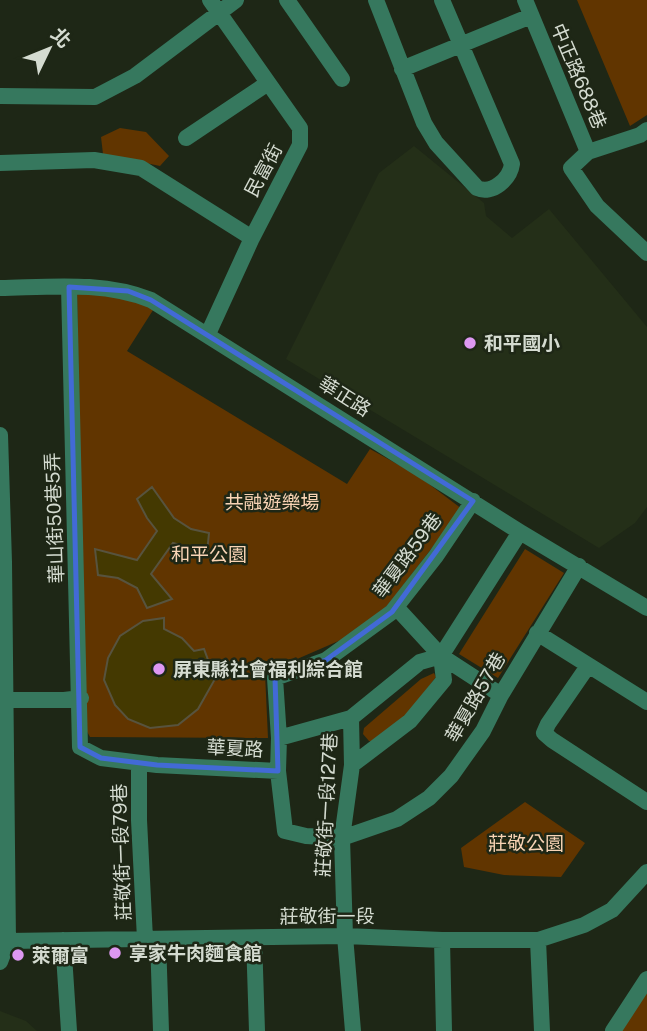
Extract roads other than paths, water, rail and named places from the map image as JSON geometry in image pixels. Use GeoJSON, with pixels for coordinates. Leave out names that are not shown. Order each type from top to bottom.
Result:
{"type":"FeatureCollection","features":[{"type":"Feature","properties":{"kind":"street"},"geometry":{"type":"LineString","coordinates":[[0,96],[95,97],[135,76],[214,6],[236,0]]}},
{"type":"Feature","properties":{"kind":"street"},"geometry":{"type":"LineString","coordinates":[[287,0],[342,79]]}},
{"type":"Feature","properties":{"kind":"street"},"geometry":{"type":"LineString","coordinates":[[376,0],[424,123],[436,143],[477,188],[489,191],[506,178],[512,164],[442,0]]}},
{"type":"Feature","properties":{"kind":"street","name":"中正路688巷"},"geometry":{"type":"LineString","coordinates":[[524,0],[588,152]]}},
{"type":"Feature","properties":{"kind":"street","name":"民富街"},"geometry":{"type":"LineString","coordinates":[[208,334],[252,238],[300,145],[300,128],[214,6]]}},
{"type":"Feature","properties":{"kind":"street","name":"中正路688巷"},"geometry":{"type":"LineString","coordinates":[[402,69],[531,16]]}},
{"type":"Feature","properties":{"kind":"street"},"geometry":{"type":"LineString","coordinates":[[186,138],[268,83]]}},
{"type":"Feature","properties":{"kind":"street"},"geometry":{"type":"LineString","coordinates":[[647,130],[640,135],[588,152],[571,168],[597,206],[647,253]]}},
{"type":"Feature","properties":{"kind":"street"},"geometry":{"type":"LineString","coordinates":[[0,163],[94,160],[141,168],[252,238]]}},
{"type":"Feature","properties":{"kind":"street","name":"華山街50巷5弄"},"geometry":{"type":"LineString","coordinates":[[69,287],[80,747]]}},
{"type":"Feature","properties":{"kind":"street","name":"華正路"},"geometry":{"type":"LineString","coordinates":[[0,288],[99,287],[128,291],[151,300],[520,532],[647,608]]}},
{"type":"Feature","properties":{"kind":"street"},"geometry":{"type":"LineString","coordinates":[[0,435],[2,700],[8,941],[0,962]]}},
{"type":"Feature","properties":{"kind":"street","name":"華夏路59巷"},"geometry":{"type":"LineString","coordinates":[[279,738],[275,678],[326,660],[396,607],[436,556],[473,501]]}},
{"type":"Feature","properties":{"kind":"street"},"geometry":{"type":"LineString","coordinates":[[352,765],[410,721],[444,680],[441,656],[520,532]]}},
{"type":"Feature","properties":{"kind":"street","name":"華夏路57巷"},"geometry":{"type":"LineString","coordinates":[[342,838],[397,819],[429,797],[451,776],[483,731],[537,633],[579,566]]}},
{"type":"Feature","properties":{"kind":"street"},"geometry":{"type":"LineString","coordinates":[[396,607],[441,656],[501,695]]}},
{"type":"Feature","properties":{"kind":"street"},"geometry":{"type":"LineString","coordinates":[[537,633],[647,702]]}},
{"type":"Feature","properties":{"kind":"street","name":"華夏路"},"geometry":{"type":"LineString","coordinates":[[80,747],[101,758],[139,763],[278,771],[279,738],[351,718],[420,662],[441,656]]}},
{"type":"Feature","properties":{"kind":"street"},"geometry":{"type":"LineString","coordinates":[[588,666],[544,733],[647,802]]}},
{"type":"Feature","properties":{"kind":"street"},"geometry":{"type":"LineString","coordinates":[[2,700],[64,701],[80,698]]}},
{"type":"Feature","properties":{"kind":"street","name":"莊敬街一段127巷"},"geometry":{"type":"LineString","coordinates":[[351,718],[352,765],[342,838],[345,936],[353,1031]]}},
{"type":"Feature","properties":{"kind":"street","name":"莊敬街一段79巷"},"geometry":{"type":"LineString","coordinates":[[139,763],[139,820],[161,1031]]}},
{"type":"Feature","properties":{"kind":"street"},"geometry":{"type":"LineString","coordinates":[[278,771],[285,831],[306,836],[342,838]]}},
{"type":"Feature","properties":{"kind":"street","name":"莊敬街一段"},"geometry":{"type":"LineString","coordinates":[[8,941],[345,936],[538,940],[584,925],[612,910],[647,873]]}},
{"type":"Feature","properties":{"kind":"street"},"geometry":{"type":"LineString","coordinates":[[254,938],[257,1031]]}},
{"type":"Feature","properties":{"kind":"street"},"geometry":{"type":"LineString","coordinates":[[63,940],[69,1031]]}},
{"type":"Feature","properties":{"kind":"street"},"geometry":{"type":"LineString","coordinates":[[442,940],[444,1031]]}},
{"type":"Feature","properties":{"kind":"street"},"geometry":{"type":"LineString","coordinates":[[538,940],[542,1031]]}},
{"type":"Feature","properties":{"kind":"street"},"geometry":{"type":"LineString","coordinates":[[613,1031],[647,979]]}},
{"type":"Feature","properties":{"kind":"place","name":"和平國小"},"geometry":{"type":"Point","coordinates":[470,343]}},
{"type":"Feature","properties":{"kind":"place","name":"屏東縣社會福利綜合館"},"geometry":{"type":"Point","coordinates":[159,669]}},
{"type":"Feature","properties":{"kind":"place","name":"享家牛肉麵食館"},"geometry":{"type":"Point","coordinates":[115,953]}},
{"type":"Feature","properties":{"kind":"place","name":"萊爾富"},"geometry":{"type":"Point","coordinates":[18,955]}},
{"type":"Feature","properties":{"kind":"park label","name":"共融遊樂場"},"geometry":{"type":"Point","coordinates":[272,502]}},
{"type":"Feature","properties":{"kind":"park label","name":"和平公園"},"geometry":{"type":"Point","coordinates":[209,554]}},
{"type":"Feature","properties":{"kind":"park label","name":"莊敬公園"},"geometry":{"type":"Point","coordinates":[526,843]}}]}
